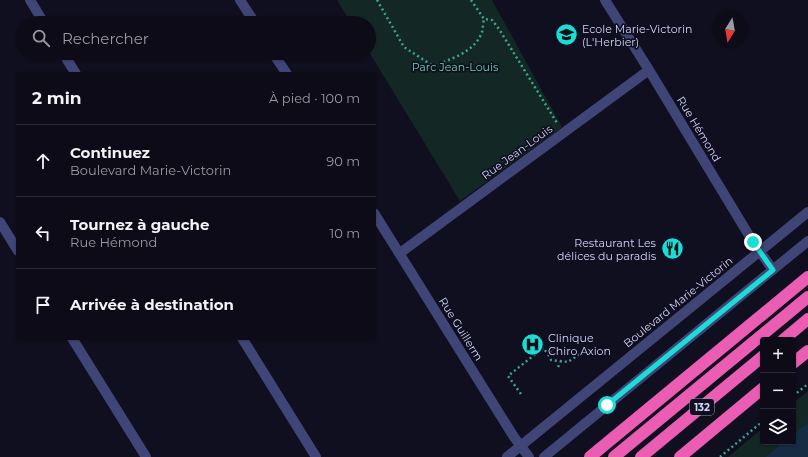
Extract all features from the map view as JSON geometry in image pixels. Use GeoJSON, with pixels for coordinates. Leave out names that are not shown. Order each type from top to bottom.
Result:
{"type":"FeatureCollection","features":[{"type":"Feature","properties":{"kind":"highway"},"geometry":{"type":"LineString","coordinates":[[590,457],[808,277]]}},
{"type":"Feature","properties":{"kind":"highway"},"geometry":{"type":"LineString","coordinates":[[614,457],[808,297]]}},
{"type":"Feature","properties":{"kind":"highway"},"geometry":{"type":"LineString","coordinates":[[787,337],[808,319]]}},
{"type":"Feature","properties":{"kind":"highway"},"geometry":{"type":"LineString","coordinates":[[796,361],[808,351]]}},
{"type":"Feature","properties":{"kind":"highway","name":"132"},"geometry":{"type":"LineString","coordinates":[[641,457],[760,358]]}},
{"type":"Feature","properties":{"kind":"highway"},"geometry":{"type":"LineString","coordinates":[[680,457],[760,390]]}},
{"type":"Feature","properties":{"kind":"street"},"geometry":{"type":"LineString","coordinates":[[30,0],[40,16]]}},
{"type":"Feature","properties":{"kind":"street"},"geometry":{"type":"LineString","coordinates":[[240,0],[250,16]]}},
{"type":"Feature","properties":{"kind":"street","name":"Rue Hémond"},"geometry":{"type":"LineString","coordinates":[[605,0],[759,251],[773,270]]}},
{"type":"Feature","properties":{"kind":"street"},"geometry":{"type":"LineString","coordinates":[[67,60],[75,72]]}},
{"type":"Feature","properties":{"kind":"street"},"geometry":{"type":"LineString","coordinates":[[278,60],[286,72]]}},
{"type":"Feature","properties":{"kind":"street","name":"Rue Jean-Louis"},"geometry":{"type":"LineString","coordinates":[[400,253],[649,70]]}},
{"type":"Feature","properties":{"kind":"street","name":"Boulevard Marie-Victorin"},"geometry":{"type":"LineString","coordinates":[[508,457],[808,212]]}},
{"type":"Feature","properties":{"kind":"street","name":"Rue Guillerm"},"geometry":{"type":"LineString","coordinates":[[376,216],[520,447],[529,457]]}},
{"type":"Feature","properties":{"kind":"street"},"geometry":{"type":"LineString","coordinates":[[0,222],[16,248]]}},
{"type":"Feature","properties":{"kind":"street"},"geometry":{"type":"LineString","coordinates":[[544,457],[808,241]]}},
{"type":"Feature","properties":{"kind":"street"},"geometry":{"type":"LineString","coordinates":[[73,340],[146,457]]}},
{"type":"Feature","properties":{"kind":"street"},"geometry":{"type":"LineString","coordinates":[[243,340],[316,457]]}},
{"type":"Feature","properties":{"kind":"path"},"geometry":{"type":"LineString","coordinates":[[377,0],[404,47],[433,66],[463,53],[476,42],[482,32],[484,19],[473,0]]}},
{"type":"Feature","properties":{"kind":"path"},"geometry":{"type":"LineString","coordinates":[[484,19],[492,20],[499,29],[560,128]]}},
{"type":"Feature","properties":{"kind":"path"},"geometry":{"type":"LineString","coordinates":[[521,394],[508,376],[543,348],[548,354],[550,360],[568,362],[584,351]]}},
{"type":"Feature","properties":{"kind":"path"},"geometry":{"type":"LineString","coordinates":[[548,354],[554,350],[553,348]]}},
{"type":"Feature","properties":{"kind":"path"},"geometry":{"type":"LineString","coordinates":[[558,367],[560,361]]}},
{"type":"Feature","properties":{"kind":"path"},"geometry":{"type":"LineString","coordinates":[[796,394],[808,384]]}},
{"type":"Feature","properties":{"kind":"path"},"geometry":{"type":"LineString","coordinates":[[720,457],[760,424]]}},
{"type":"Feature","properties":{"kind":"green space","name":"Parc Jean-Louis"},"geometry":{"type":"Polygon","coordinates":[[[337,0],[492,0],[562,127],[460,201],[374,60],[376,60],[376,16],[347,16],[337,0]]]}},
{"type":"Feature","properties":{"kind":"green space"},"geometry":{"type":"Polygon","coordinates":[[[808,391],[808,422],[796,432],[796,409],[796,401],[808,391]]]}},
{"type":"Feature","properties":{"kind":"green space"},"geometry":{"type":"Polygon","coordinates":[[[760,430],[760,445],[780,445],[765,457],[728,457],[760,430]]]}},
{"type":"Feature","properties":{"kind":"water"},"geometry":{"type":"Polygon","coordinates":[[[808,422],[808,457],[765,457],[780,445],[796,445],[796,432],[808,422]]]}},
{"type":"Feature","properties":{"kind":"place","name":"Ecole Marie-Victorin (L'Herbier)"},"geometry":{"type":"Point","coordinates":[567,35]}},
{"type":"Feature","properties":{"kind":"place","name":"Restaurant Les délices du paradis"},"geometry":{"type":"Point","coordinates":[672,249]}},
{"type":"Feature","properties":{"kind":"place","name":"Clinique Chiro Axion"},"geometry":{"type":"Point","coordinates":[532,344]}},
{"type":"Feature","properties":{"kind":"route"},"geometry":{"type":"LineString","coordinates":[[607,405],[773,270],[753,242]]}}]}
